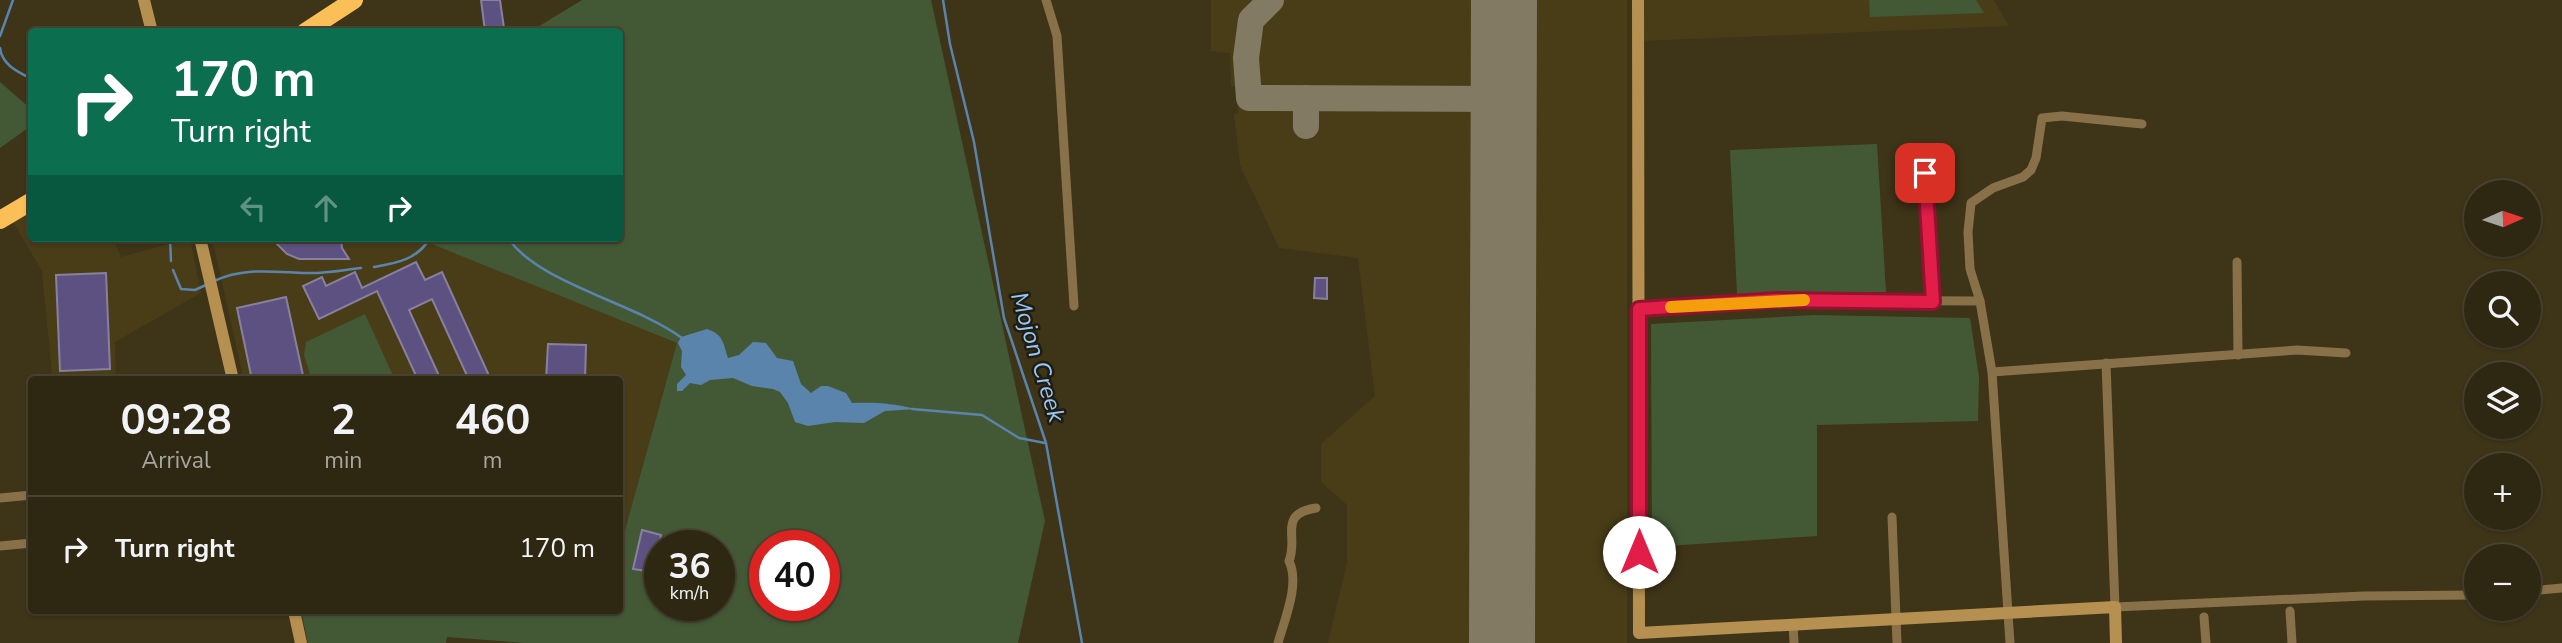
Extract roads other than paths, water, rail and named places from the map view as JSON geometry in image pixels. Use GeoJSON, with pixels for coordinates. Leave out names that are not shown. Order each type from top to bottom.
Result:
{"type":"FeatureCollection","features":[{"type":"Feature","properties":{"kind":"highway"},"geometry":{"type":"LineString","coordinates":[[311,28],[354,0]]}},
{"type":"Feature","properties":{"kind":"highway"},"geometry":{"type":"LineString","coordinates":[[0,220],[28,203]]}},
{"type":"Feature","properties":{"kind":"street"},"geometry":{"type":"LineString","coordinates":[[144,0],[151,28]]}},
{"type":"Feature","properties":{"kind":"street"},"geometry":{"type":"LineString","coordinates":[[1046,0],[1057,36],[1074,306]]}},
{"type":"Feature","properties":{"kind":"street"},"geometry":{"type":"LineString","coordinates":[[1639,0],[1639,638],[1895,618],[2364,596],[2464,595]]}},
{"type":"Feature","properties":{"kind":"street"},"geometry":{"type":"LineString","coordinates":[[2010,643],[1992,372],[1980,301],[1970,269],[1968,232],[1971,203],[1993,188],[2023,177],[2031,170],[2036,158],[2042,118],[2062,116],[2141,124]]}},
{"type":"Feature","properties":{"kind":"street"},"geometry":{"type":"LineString","coordinates":[[1925,173],[1933,302]]}},
{"type":"Feature","properties":{"kind":"street"},"geometry":{"type":"LineString","coordinates":[[201,242],[232,376]]}},
{"type":"Feature","properties":{"kind":"street"},"geometry":{"type":"LineString","coordinates":[[2237,262],[2238,355]]}},
{"type":"Feature","properties":{"kind":"street"},"geometry":{"type":"LineString","coordinates":[[1639,309],[1777,300],[1980,301]]}},
{"type":"Feature","properties":{"kind":"street"},"geometry":{"type":"LineString","coordinates":[[1992,372],[2297,349],[2346,353]]}},
{"type":"Feature","properties":{"kind":"street"},"geometry":{"type":"LineString","coordinates":[[2106,363],[2116,643]]}},
{"type":"Feature","properties":{"kind":"street"},"geometry":{"type":"LineString","coordinates":[[0,498],[28,495]]}},
{"type":"Feature","properties":{"kind":"street"},"geometry":{"type":"LineString","coordinates":[[1279,643],[1294,580],[1289,561],[1292,555],[1291,523],[1295,516],[1316,508]]}},
{"type":"Feature","properties":{"kind":"street"},"geometry":{"type":"LineString","coordinates":[[1892,517],[1896,643]]}},
{"type":"Feature","properties":{"kind":"street"},"geometry":{"type":"LineString","coordinates":[[0,546],[28,543]]}},
{"type":"Feature","properties":{"kind":"street"},"geometry":{"type":"LineString","coordinates":[[2541,590],[2562,588]]}},
{"type":"Feature","properties":{"kind":"street"},"geometry":{"type":"LineString","coordinates":[[2290,611],[2292,643]]}},
{"type":"Feature","properties":{"kind":"street"},"geometry":{"type":"LineString","coordinates":[[286,614],[293,643]]}},
{"type":"Feature","properties":{"kind":"street"},"geometry":{"type":"LineString","coordinates":[[295,614],[302,643]]}},
{"type":"Feature","properties":{"kind":"street"},"geometry":{"type":"LineString","coordinates":[[2204,617],[2206,643]]}},
{"type":"Feature","properties":{"kind":"street"},"geometry":{"type":"LineString","coordinates":[[1793,624],[1794,643]]}},
{"type":"Feature","properties":{"kind":"water"},"geometry":{"type":"Polygon","coordinates":[[[707,329],[720,337],[728,358],[739,355],[753,342],[766,343],[777,358],[793,361],[801,384],[811,393],[821,386],[828,386],[846,393],[852,403],[884,403],[916,409],[885,411],[864,423],[835,422],[808,426],[795,422],[788,403],[780,392],[752,386],[733,378],[710,380],[701,385],[690,383],[682,391],[677,391],[677,384],[686,375],[681,367],[682,351],[678,343],[681,337],[707,329]]]}},
{"type":"Feature","properties":{"kind":"waterway"},"geometry":{"type":"LineString","coordinates":[[0,36],[13,0]]}},
{"type":"Feature","properties":{"kind":"waterway","name":"Mojon Creek"},"geometry":{"type":"LineString","coordinates":[[943,0],[950,44],[974,142],[1004,318],[1046,443],[1082,643]]}},
{"type":"Feature","properties":{"kind":"waterway"},"geometry":{"type":"LineString","coordinates":[[0,48],[7,63],[28,77]]}},
{"type":"Feature","properties":{"kind":"waterway"},"geometry":{"type":"LineString","coordinates":[[170,242],[171,261]]}},
{"type":"Feature","properties":{"kind":"waterway"},"geometry":{"type":"LineString","coordinates":[[374,267],[413,256],[427,242]]}},
{"type":"Feature","properties":{"kind":"waterway"},"geometry":{"type":"LineString","coordinates":[[512,242],[541,268],[639,314],[682,338]]}},
{"type":"Feature","properties":{"kind":"waterway"},"geometry":{"type":"LineString","coordinates":[[214,281],[248,272],[320,273],[361,268]]}},
{"type":"Feature","properties":{"kind":"waterway"},"geometry":{"type":"LineString","coordinates":[[173,270],[181,289],[195,290],[208,284]]}},
{"type":"Feature","properties":{"kind":"waterway"},"geometry":{"type":"LineString","coordinates":[[912,409],[982,415],[1019,438],[1045,443]]}}]}
